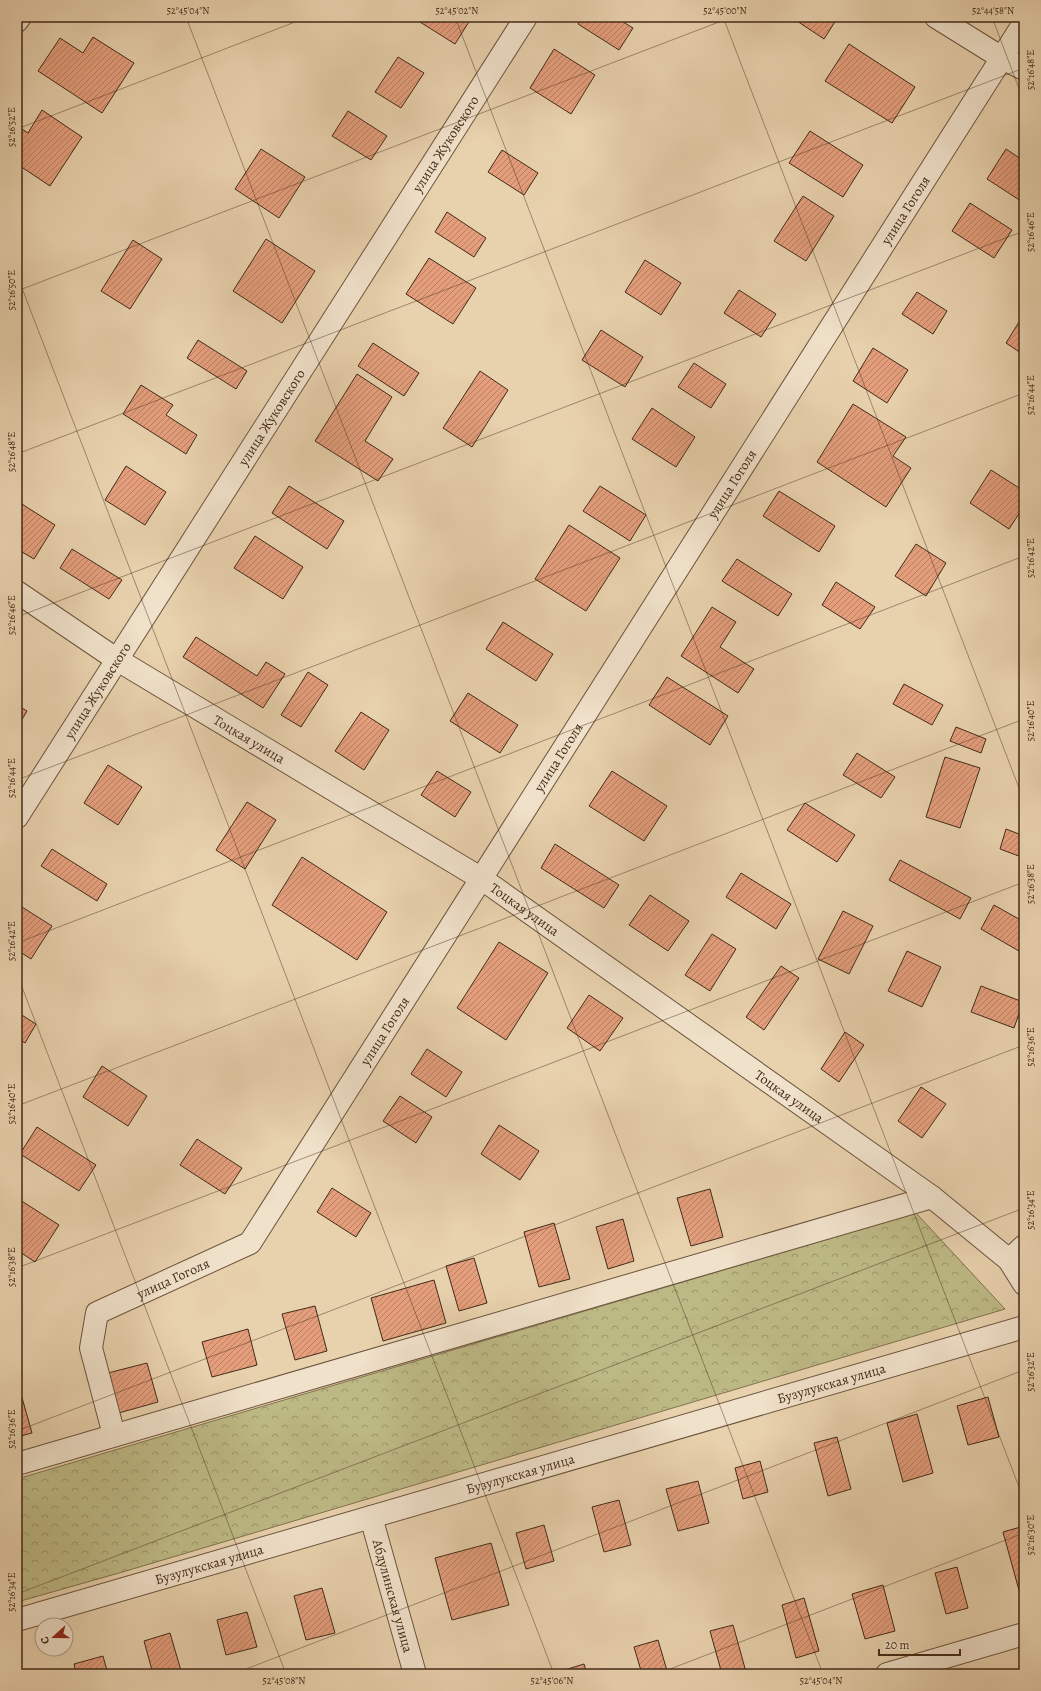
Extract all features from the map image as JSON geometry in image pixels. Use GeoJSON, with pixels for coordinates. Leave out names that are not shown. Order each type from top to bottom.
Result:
{"type":"FeatureCollection","features":[{"type":"Feature","properties":{"kind":"street"},"geometry":{"type":"LineString","coordinates":[[17,21],[20,17]]}},
{"type":"Feature","properties":{"kind":"street","name":"улица Жуковского"},"geometry":{"type":"LineString","coordinates":[[17,817],[116,659],[526,17]]}},
{"type":"Feature","properties":{"kind":"street"},"geometry":{"type":"LineString","coordinates":[[936,17],[1002,58],[1024,69]]}},
{"type":"Feature","properties":{"kind":"street","name":"улица Гоголя"},"geometry":{"type":"LineString","coordinates":[[114,1435],[91,1348],[97,1313],[250,1243],[1024,23]]}},
{"type":"Feature","properties":{"kind":"street","name":"Тоцкая улица"},"geometry":{"type":"LineString","coordinates":[[17,592],[116,659],[482,879],[932,1196],[1017,1253],[1024,1284]]}},
{"type":"Feature","properties":{"kind":"street"},"geometry":{"type":"LineString","coordinates":[[17,1464],[932,1196]]}},
{"type":"Feature","properties":{"kind":"street","name":"Бузулукская улица"},"geometry":{"type":"LineString","coordinates":[[17,1620],[1024,1327]]}},
{"type":"Feature","properties":{"kind":"street","name":"Абдулинская улица"},"geometry":{"type":"LineString","coordinates":[[371,1517],[415,1674]]}},
{"type":"Feature","properties":{"kind":"street"},"geometry":{"type":"LineString","coordinates":[[887,1674],[1024,1634]]}},
{"type":"Feature","properties":{"kind":"green space"},"geometry":{"type":"Polygon","coordinates":[[[916,1213],[1005,1309],[126,1571],[17,1602],[17,1479],[916,1213]]]}},
{"type":"Feature","properties":{"kind":"building"},"geometry":{"type":"Polygon","coordinates":[[[104,17],[114,17],[111,21],[104,17]]]}},
{"type":"Feature","properties":{"kind":"building"},"geometry":{"type":"Polygon","coordinates":[[[412,17],[472,17],[455,44],[412,17]]]}},
{"type":"Feature","properties":{"kind":"building"},"geometry":{"type":"Polygon","coordinates":[[[582,17],[615,17],[633,28],[619,50],[578,24],[582,17]]]}},
{"type":"Feature","properties":{"kind":"building"},"geometry":{"type":"Polygon","coordinates":[[[791,17],[838,17],[824,39],[791,17]]]}},
{"type":"Feature","properties":{"kind":"building"},"geometry":{"type":"Polygon","coordinates":[[[93,37],[134,63],[102,113],[38,71],[60,38],[83,53],[93,37]]]}},
{"type":"Feature","properties":{"kind":"building"},"geometry":{"type":"Polygon","coordinates":[[[849,44],[915,87],[892,123],[825,81],[849,44]]]}},
{"type":"Feature","properties":{"kind":"building"},"geometry":{"type":"Polygon","coordinates":[[[554,49],[595,75],[571,114],[530,88],[554,49]]]}},
{"type":"Feature","properties":{"kind":"building"},"geometry":{"type":"Polygon","coordinates":[[[398,57],[424,73],[401,108],[375,92],[398,57]]]}},
{"type":"Feature","properties":{"kind":"building"},"geometry":{"type":"Polygon","coordinates":[[[42,110],[82,137],[50,186],[17,164],[17,126],[28,133],[42,110]]]}},
{"type":"Feature","properties":{"kind":"building"},"geometry":{"type":"Polygon","coordinates":[[[348,111],[387,136],[371,160],[332,136],[348,111]]]}},
{"type":"Feature","properties":{"kind":"building"},"geometry":{"type":"Polygon","coordinates":[[[810,131],[863,165],[843,197],[789,163],[810,131]]]}},
{"type":"Feature","properties":{"kind":"building"},"geometry":{"type":"Polygon","coordinates":[[[261,149],[305,177],[279,218],[235,189],[261,149]]]}},
{"type":"Feature","properties":{"kind":"building"},"geometry":{"type":"Polygon","coordinates":[[[1006,149],[1024,161],[1024,203],[987,179],[1006,149]]]}},
{"type":"Feature","properties":{"kind":"building"},"geometry":{"type":"Polygon","coordinates":[[[502,150],[538,173],[524,195],[488,172],[502,150]]]}},
{"type":"Feature","properties":{"kind":"building"},"geometry":{"type":"Polygon","coordinates":[[[803,196],[834,216],[806,261],[774,241],[803,196]]]}},
{"type":"Feature","properties":{"kind":"building"},"geometry":{"type":"Polygon","coordinates":[[[970,203],[1012,230],[994,258],[952,231],[970,203]]]}},
{"type":"Feature","properties":{"kind":"building"},"geometry":{"type":"Polygon","coordinates":[[[447,212],[486,238],[474,257],[435,232],[447,212]]]}},
{"type":"Feature","properties":{"kind":"building"},"geometry":{"type":"Polygon","coordinates":[[[266,239],[315,271],[282,323],[233,291],[266,239]]]}},
{"type":"Feature","properties":{"kind":"building"},"geometry":{"type":"Polygon","coordinates":[[[133,240],[162,259],[130,309],[101,291],[133,240]]]}},
{"type":"Feature","properties":{"kind":"building"},"geometry":{"type":"Polygon","coordinates":[[[429,258],[476,288],[453,324],[406,294],[429,258]]]}},
{"type":"Feature","properties":{"kind":"building"},"geometry":{"type":"Polygon","coordinates":[[[645,260],[681,283],[661,315],[625,292],[645,260]]]}},
{"type":"Feature","properties":{"kind":"building"},"geometry":{"type":"Polygon","coordinates":[[[739,290],[776,314],[761,337],[724,313],[739,290]]]}},
{"type":"Feature","properties":{"kind":"building"},"geometry":{"type":"Polygon","coordinates":[[[917,292],[947,311],[933,334],[902,314],[917,292]]]}},
{"type":"Feature","properties":{"kind":"building"},"geometry":{"type":"Polygon","coordinates":[[[1024,314],[1024,355],[1006,343],[1024,314]]]}},
{"type":"Feature","properties":{"kind":"building"},"geometry":{"type":"Polygon","coordinates":[[[601,330],[643,357],[625,387],[582,360],[601,330]]]}},
{"type":"Feature","properties":{"kind":"building"},"geometry":{"type":"Polygon","coordinates":[[[198,340],[247,371],[236,389],[187,358],[198,340]]]}},
{"type":"Feature","properties":{"kind":"building"},"geometry":{"type":"Polygon","coordinates":[[[373,343],[419,373],[404,396],[358,366],[373,343]]]}},
{"type":"Feature","properties":{"kind":"building"},"geometry":{"type":"Polygon","coordinates":[[[873,348],[908,370],[887,403],[853,381],[873,348]]]}},
{"type":"Feature","properties":{"kind":"building"},"geometry":{"type":"Polygon","coordinates":[[[694,363],[726,384],[711,408],[678,387],[694,363]]]}},
{"type":"Feature","properties":{"kind":"building"},"geometry":{"type":"Polygon","coordinates":[[[480,371],[508,390],[472,447],[443,428],[480,371]]]}},
{"type":"Feature","properties":{"kind":"building"},"geometry":{"type":"Polygon","coordinates":[[[357,374],[392,397],[365,441],[393,459],[378,481],[315,441],[357,374]]]}},
{"type":"Feature","properties":{"kind":"building"},"geometry":{"type":"Polygon","coordinates":[[[141,385],[173,405],[166,415],[197,435],[186,454],[123,414],[141,385]]]}},
{"type":"Feature","properties":{"kind":"building"},"geometry":{"type":"Polygon","coordinates":[[[853,404],[906,437],[893,456],[911,468],[886,507],[817,462],[853,404]]]}},
{"type":"Feature","properties":{"kind":"building"},"geometry":{"type":"Polygon","coordinates":[[[652,408],[695,437],[676,467],[632,439],[652,408]]]}},
{"type":"Feature","properties":{"kind":"building"},"geometry":{"type":"Polygon","coordinates":[[[126,466],[166,492],[145,525],[105,500],[126,466]]]}},
{"type":"Feature","properties":{"kind":"building"},"geometry":{"type":"Polygon","coordinates":[[[991,470],[1024,491],[1024,506],[1009,529],[970,503],[991,470]]]}},
{"type":"Feature","properties":{"kind":"building"},"geometry":{"type":"Polygon","coordinates":[[[289,486],[344,521],[327,549],[272,513],[289,486]]]}},
{"type":"Feature","properties":{"kind":"building"},"geometry":{"type":"Polygon","coordinates":[[[600,486],[646,515],[630,541],[583,511],[600,486]]]}},
{"type":"Feature","properties":{"kind":"building"},"geometry":{"type":"Polygon","coordinates":[[[779,491],[835,526],[819,552],[763,516],[779,491]]]}},
{"type":"Feature","properties":{"kind":"building"},"geometry":{"type":"Polygon","coordinates":[[[17,501],[55,525],[34,559],[17,549],[17,501]]]}},
{"type":"Feature","properties":{"kind":"building"},"geometry":{"type":"Polygon","coordinates":[[[569,525],[620,558],[586,611],[535,579],[569,525]]]}},
{"type":"Feature","properties":{"kind":"building"},"geometry":{"type":"Polygon","coordinates":[[[255,536],[303,567],[283,599],[234,568],[255,536]]]}},
{"type":"Feature","properties":{"kind":"building"},"geometry":{"type":"Polygon","coordinates":[[[916,544],[946,563],[926,596],[895,576],[916,544]]]}},
{"type":"Feature","properties":{"kind":"building"},"geometry":{"type":"Polygon","coordinates":[[[72,549],[122,580],[109,599],[60,568],[72,549]]]}},
{"type":"Feature","properties":{"kind":"building"},"geometry":{"type":"Polygon","coordinates":[[[737,559],[792,594],[778,616],[722,581],[737,559]]]}},
{"type":"Feature","properties":{"kind":"building"},"geometry":{"type":"Polygon","coordinates":[[[836,582],[875,607],[860,629],[822,605],[836,582]]]}},
{"type":"Feature","properties":{"kind":"building"},"geometry":{"type":"Polygon","coordinates":[[[712,607],[736,622],[720,647],[754,669],[738,693],[681,656],[712,607]]]}},
{"type":"Feature","properties":{"kind":"building"},"geometry":{"type":"Polygon","coordinates":[[[503,622],[553,654],[536,681],[486,649],[503,622]]]}},
{"type":"Feature","properties":{"kind":"building"},"geometry":{"type":"Polygon","coordinates":[[[196,637],[257,676],[266,662],[285,674],[263,708],[183,657],[196,637]]]}},
{"type":"Feature","properties":{"kind":"building"},"geometry":{"type":"Polygon","coordinates":[[[308,672],[328,685],[301,727],[281,715],[308,672]]]}},
{"type":"Feature","properties":{"kind":"building"},"geometry":{"type":"Polygon","coordinates":[[[667,677],[728,716],[710,745],[649,705],[667,677]]]}},
{"type":"Feature","properties":{"kind":"building"},"geometry":{"type":"Polygon","coordinates":[[[904,684],[943,705],[932,725],[893,704],[904,684]]]}},
{"type":"Feature","properties":{"kind":"building"},"geometry":{"type":"Polygon","coordinates":[[[468,693],[518,725],[500,753],[450,721],[468,693]]]}},
{"type":"Feature","properties":{"kind":"building"},"geometry":{"type":"Polygon","coordinates":[[[17,705],[27,711],[17,728],[17,705]]]}},
{"type":"Feature","properties":{"kind":"building"},"geometry":{"type":"Polygon","coordinates":[[[361,712],[389,730],[364,770],[335,751],[361,712]]]}},
{"type":"Feature","properties":{"kind":"building"},"geometry":{"type":"Polygon","coordinates":[[[956,727],[986,739],[981,753],[950,741],[956,727]]]}},
{"type":"Feature","properties":{"kind":"building"},"geometry":{"type":"Polygon","coordinates":[[[857,753],[895,777],[881,798],[843,775],[857,753]]]}},
{"type":"Feature","properties":{"kind":"building"},"geometry":{"type":"Polygon","coordinates":[[[945,757],[980,768],[960,828],[926,817],[945,757]]]}},
{"type":"Feature","properties":{"kind":"building"},"geometry":{"type":"Polygon","coordinates":[[[108,765],[142,787],[118,825],[84,803],[108,765]]]}},
{"type":"Feature","properties":{"kind":"building"},"geometry":{"type":"Polygon","coordinates":[[[437,771],[471,792],[455,817],[421,795],[437,771]]]}},
{"type":"Feature","properties":{"kind":"building"},"geometry":{"type":"Polygon","coordinates":[[[612,771],[667,806],[644,841],[589,806],[612,771]]]}},
{"type":"Feature","properties":{"kind":"building"},"geometry":{"type":"Polygon","coordinates":[[[247,802],[276,820],[245,869],[216,850],[247,802]]]}},
{"type":"Feature","properties":{"kind":"building"},"geometry":{"type":"Polygon","coordinates":[[[805,803],[855,835],[837,862],[787,830],[805,803]]]}},
{"type":"Feature","properties":{"kind":"building"},"geometry":{"type":"Polygon","coordinates":[[[1006,829],[1024,836],[1024,858],[1000,849],[1006,829]]]}},
{"type":"Feature","properties":{"kind":"building"},"geometry":{"type":"Polygon","coordinates":[[[555,844],[619,885],[604,908],[541,868],[555,844]]]}},
{"type":"Feature","properties":{"kind":"building"},"geometry":{"type":"Polygon","coordinates":[[[52,849],[107,884],[97,901],[41,866],[52,849]]]}},
{"type":"Feature","properties":{"kind":"building"},"geometry":{"type":"Polygon","coordinates":[[[302,857],[387,912],[357,960],[272,905],[302,857]]]}},
{"type":"Feature","properties":{"kind":"building"},"geometry":{"type":"Polygon","coordinates":[[[900,860],[971,898],[960,919],[889,880],[900,860]]]}},
{"type":"Feature","properties":{"kind":"building"},"geometry":{"type":"Polygon","coordinates":[[[741,873],[791,904],[776,929],[726,897],[741,873]]]}},
{"type":"Feature","properties":{"kind":"building"},"geometry":{"type":"Polygon","coordinates":[[[650,895],[689,921],[668,951],[629,925],[650,895]]]}},
{"type":"Feature","properties":{"kind":"building"},"geometry":{"type":"Polygon","coordinates":[[[994,905],[1024,922],[1024,954],[981,929],[994,905]]]}},
{"type":"Feature","properties":{"kind":"building"},"geometry":{"type":"Polygon","coordinates":[[[22,907],[52,926],[31,959],[17,950],[17,915],[22,907]]]}},
{"type":"Feature","properties":{"kind":"building"},"geometry":{"type":"Polygon","coordinates":[[[843,911],[873,926],[849,974],[818,959],[843,911]]]}},
{"type":"Feature","properties":{"kind":"building"},"geometry":{"type":"Polygon","coordinates":[[[712,934],[736,949],[710,991],[685,975],[712,934]]]}},
{"type":"Feature","properties":{"kind":"building"},"geometry":{"type":"Polygon","coordinates":[[[499,942],[548,973],[506,1040],[457,1008],[499,942]]]}},
{"type":"Feature","properties":{"kind":"building"},"geometry":{"type":"Polygon","coordinates":[[[907,951],[941,967],[922,1007],[888,991],[907,951]]]}},
{"type":"Feature","properties":{"kind":"building"},"geometry":{"type":"Polygon","coordinates":[[[781,966],[799,978],[764,1030],[746,1017],[781,966]]]}},
{"type":"Feature","properties":{"kind":"building"},"geometry":{"type":"Polygon","coordinates":[[[981,986],[1023,1002],[1014,1028],[971,1012],[981,986]]]}},
{"type":"Feature","properties":{"kind":"building"},"geometry":{"type":"Polygon","coordinates":[[[589,995],[623,1018],[600,1051],[567,1028],[589,995]]]}},
{"type":"Feature","properties":{"kind":"building"},"geometry":{"type":"Polygon","coordinates":[[[17,1012],[36,1024],[25,1043],[17,1038],[17,1012]]]}},
{"type":"Feature","properties":{"kind":"building"},"geometry":{"type":"Polygon","coordinates":[[[845,1032],[864,1045],[839,1082],[821,1069],[845,1032]]]}},
{"type":"Feature","properties":{"kind":"building"},"geometry":{"type":"Polygon","coordinates":[[[427,1049],[462,1072],[446,1097],[411,1074],[427,1049]]]}},
{"type":"Feature","properties":{"kind":"building"},"geometry":{"type":"Polygon","coordinates":[[[102,1066],[147,1096],[128,1126],[83,1097],[102,1066]]]}},
{"type":"Feature","properties":{"kind":"building"},"geometry":{"type":"Polygon","coordinates":[[[921,1087],[946,1104],[922,1138],[898,1121],[921,1087]]]}},
{"type":"Feature","properties":{"kind":"building"},"geometry":{"type":"Polygon","coordinates":[[[400,1096],[432,1117],[416,1143],[383,1121],[400,1096]]]}},
{"type":"Feature","properties":{"kind":"building"},"geometry":{"type":"Polygon","coordinates":[[[499,1125],[539,1151],[520,1180],[481,1154],[499,1125]]]}},
{"type":"Feature","properties":{"kind":"building"},"geometry":{"type":"Polygon","coordinates":[[[37,1127],[96,1165],[79,1191],[20,1154],[37,1127]]]}},
{"type":"Feature","properties":{"kind":"building"},"geometry":{"type":"Polygon","coordinates":[[[197,1139],[242,1168],[225,1194],[180,1165],[197,1139]]]}},
{"type":"Feature","properties":{"kind":"building"},"geometry":{"type":"Polygon","coordinates":[[[332,1188],[371,1213],[356,1237],[317,1212],[332,1188]]]}},
{"type":"Feature","properties":{"kind":"building"},"geometry":{"type":"Polygon","coordinates":[[[710,1189],[723,1237],[691,1246],[677,1198],[710,1189]]]}},
{"type":"Feature","properties":{"kind":"building"},"geometry":{"type":"Polygon","coordinates":[[[17,1198],[59,1225],[35,1262],[17,1250],[17,1198]]]}},
{"type":"Feature","properties":{"kind":"building"},"geometry":{"type":"Polygon","coordinates":[[[623,1219],[634,1261],[608,1269],[596,1227],[623,1219]]]}},
{"type":"Feature","properties":{"kind":"building"},"geometry":{"type":"Polygon","coordinates":[[[554,1223],[570,1279],[539,1287],[524,1232],[554,1223]]]}},
{"type":"Feature","properties":{"kind":"building"},"geometry":{"type":"Polygon","coordinates":[[[474,1258],[487,1303],[459,1311],[446,1266],[474,1258]]]}},
{"type":"Feature","properties":{"kind":"building"},"geometry":{"type":"Polygon","coordinates":[[[434,1280],[446,1323],[383,1341],[371,1298],[434,1280]]]}},
{"type":"Feature","properties":{"kind":"building"},"geometry":{"type":"Polygon","coordinates":[[[315,1306],[327,1351],[295,1360],[282,1314],[315,1306]]]}},
{"type":"Feature","properties":{"kind":"building"},"geometry":{"type":"Polygon","coordinates":[[[248,1329],[257,1365],[212,1377],[202,1342],[248,1329]]]}},
{"type":"Feature","properties":{"kind":"building"},"geometry":{"type":"Polygon","coordinates":[[[147,1363],[158,1402],[115,1414],[104,1374],[147,1363]]]}},
{"type":"Feature","properties":{"kind":"building"},"geometry":{"type":"Polygon","coordinates":[[[21,1394],[32,1433],[17,1437],[17,1395],[21,1394]]]}},
{"type":"Feature","properties":{"kind":"building"},"geometry":{"type":"Polygon","coordinates":[[[988,1397],[999,1437],[968,1445],[957,1406],[988,1397]]]}},
{"type":"Feature","properties":{"kind":"building"},"geometry":{"type":"Polygon","coordinates":[[[917,1414],[933,1473],[903,1482],[887,1423],[917,1414]]]}},
{"type":"Feature","properties":{"kind":"building"},"geometry":{"type":"Polygon","coordinates":[[[837,1437],[851,1489],[828,1496],[814,1443],[837,1437]]]}},
{"type":"Feature","properties":{"kind":"building"},"geometry":{"type":"Polygon","coordinates":[[[760,1461],[768,1492],[743,1499],[735,1468],[760,1461]]]}},
{"type":"Feature","properties":{"kind":"building"},"geometry":{"type":"Polygon","coordinates":[[[698,1481],[709,1523],[678,1531],[666,1489],[698,1481]]]}},
{"type":"Feature","properties":{"kind":"building"},"geometry":{"type":"Polygon","coordinates":[[[619,1500],[631,1545],[604,1552],[592,1507],[619,1500]]]}},
{"type":"Feature","properties":{"kind":"building"},"geometry":{"type":"Polygon","coordinates":[[[544,1525],[554,1561],[526,1569],[516,1533],[544,1525]]]}},
{"type":"Feature","properties":{"kind":"building"},"geometry":{"type":"Polygon","coordinates":[[[1024,1526],[1024,1593],[1020,1594],[1003,1532],[1024,1526]]]}},
{"type":"Feature","properties":{"kind":"building"},"geometry":{"type":"Polygon","coordinates":[[[491,1543],[509,1605],[452,1620],[435,1558],[491,1543]]]}},
{"type":"Feature","properties":{"kind":"building"},"geometry":{"type":"Polygon","coordinates":[[[957,1567],[968,1608],[946,1614],[935,1573],[957,1567]]]}},
{"type":"Feature","properties":{"kind":"building"},"geometry":{"type":"Polygon","coordinates":[[[883,1585],[895,1631],[865,1639],[852,1594],[883,1585]]]}},
{"type":"Feature","properties":{"kind":"building"},"geometry":{"type":"Polygon","coordinates":[[[322,1588],[335,1633],[306,1640],[294,1596],[322,1588]]]}},
{"type":"Feature","properties":{"kind":"building"},"geometry":{"type":"Polygon","coordinates":[[[804,1598],[819,1651],[796,1658],[782,1605],[804,1598]]]}},
{"type":"Feature","properties":{"kind":"building"},"geometry":{"type":"Polygon","coordinates":[[[247,1612],[257,1647],[226,1655],[217,1620],[247,1612]]]}},
{"type":"Feature","properties":{"kind":"building"},"geometry":{"type":"Polygon","coordinates":[[[733,1625],[746,1672],[740,1674],[722,1674],[710,1631],[733,1625]]]}},
{"type":"Feature","properties":{"kind":"building"},"geometry":{"type":"Polygon","coordinates":[[[170,1633],[182,1674],[153,1674],[144,1641],[170,1633]]]}},
{"type":"Feature","properties":{"kind":"building"},"geometry":{"type":"Polygon","coordinates":[[[658,1640],[668,1674],[642,1674],[634,1647],[658,1640]]]}},
{"type":"Feature","properties":{"kind":"building"},"geometry":{"type":"Polygon","coordinates":[[[103,1656],[108,1674],[76,1674],[74,1664],[103,1656]]]}},
{"type":"Feature","properties":{"kind":"building"},"geometry":{"type":"Polygon","coordinates":[[[584,1664],[587,1674],[559,1674],[558,1672],[584,1664]]]}}]}
